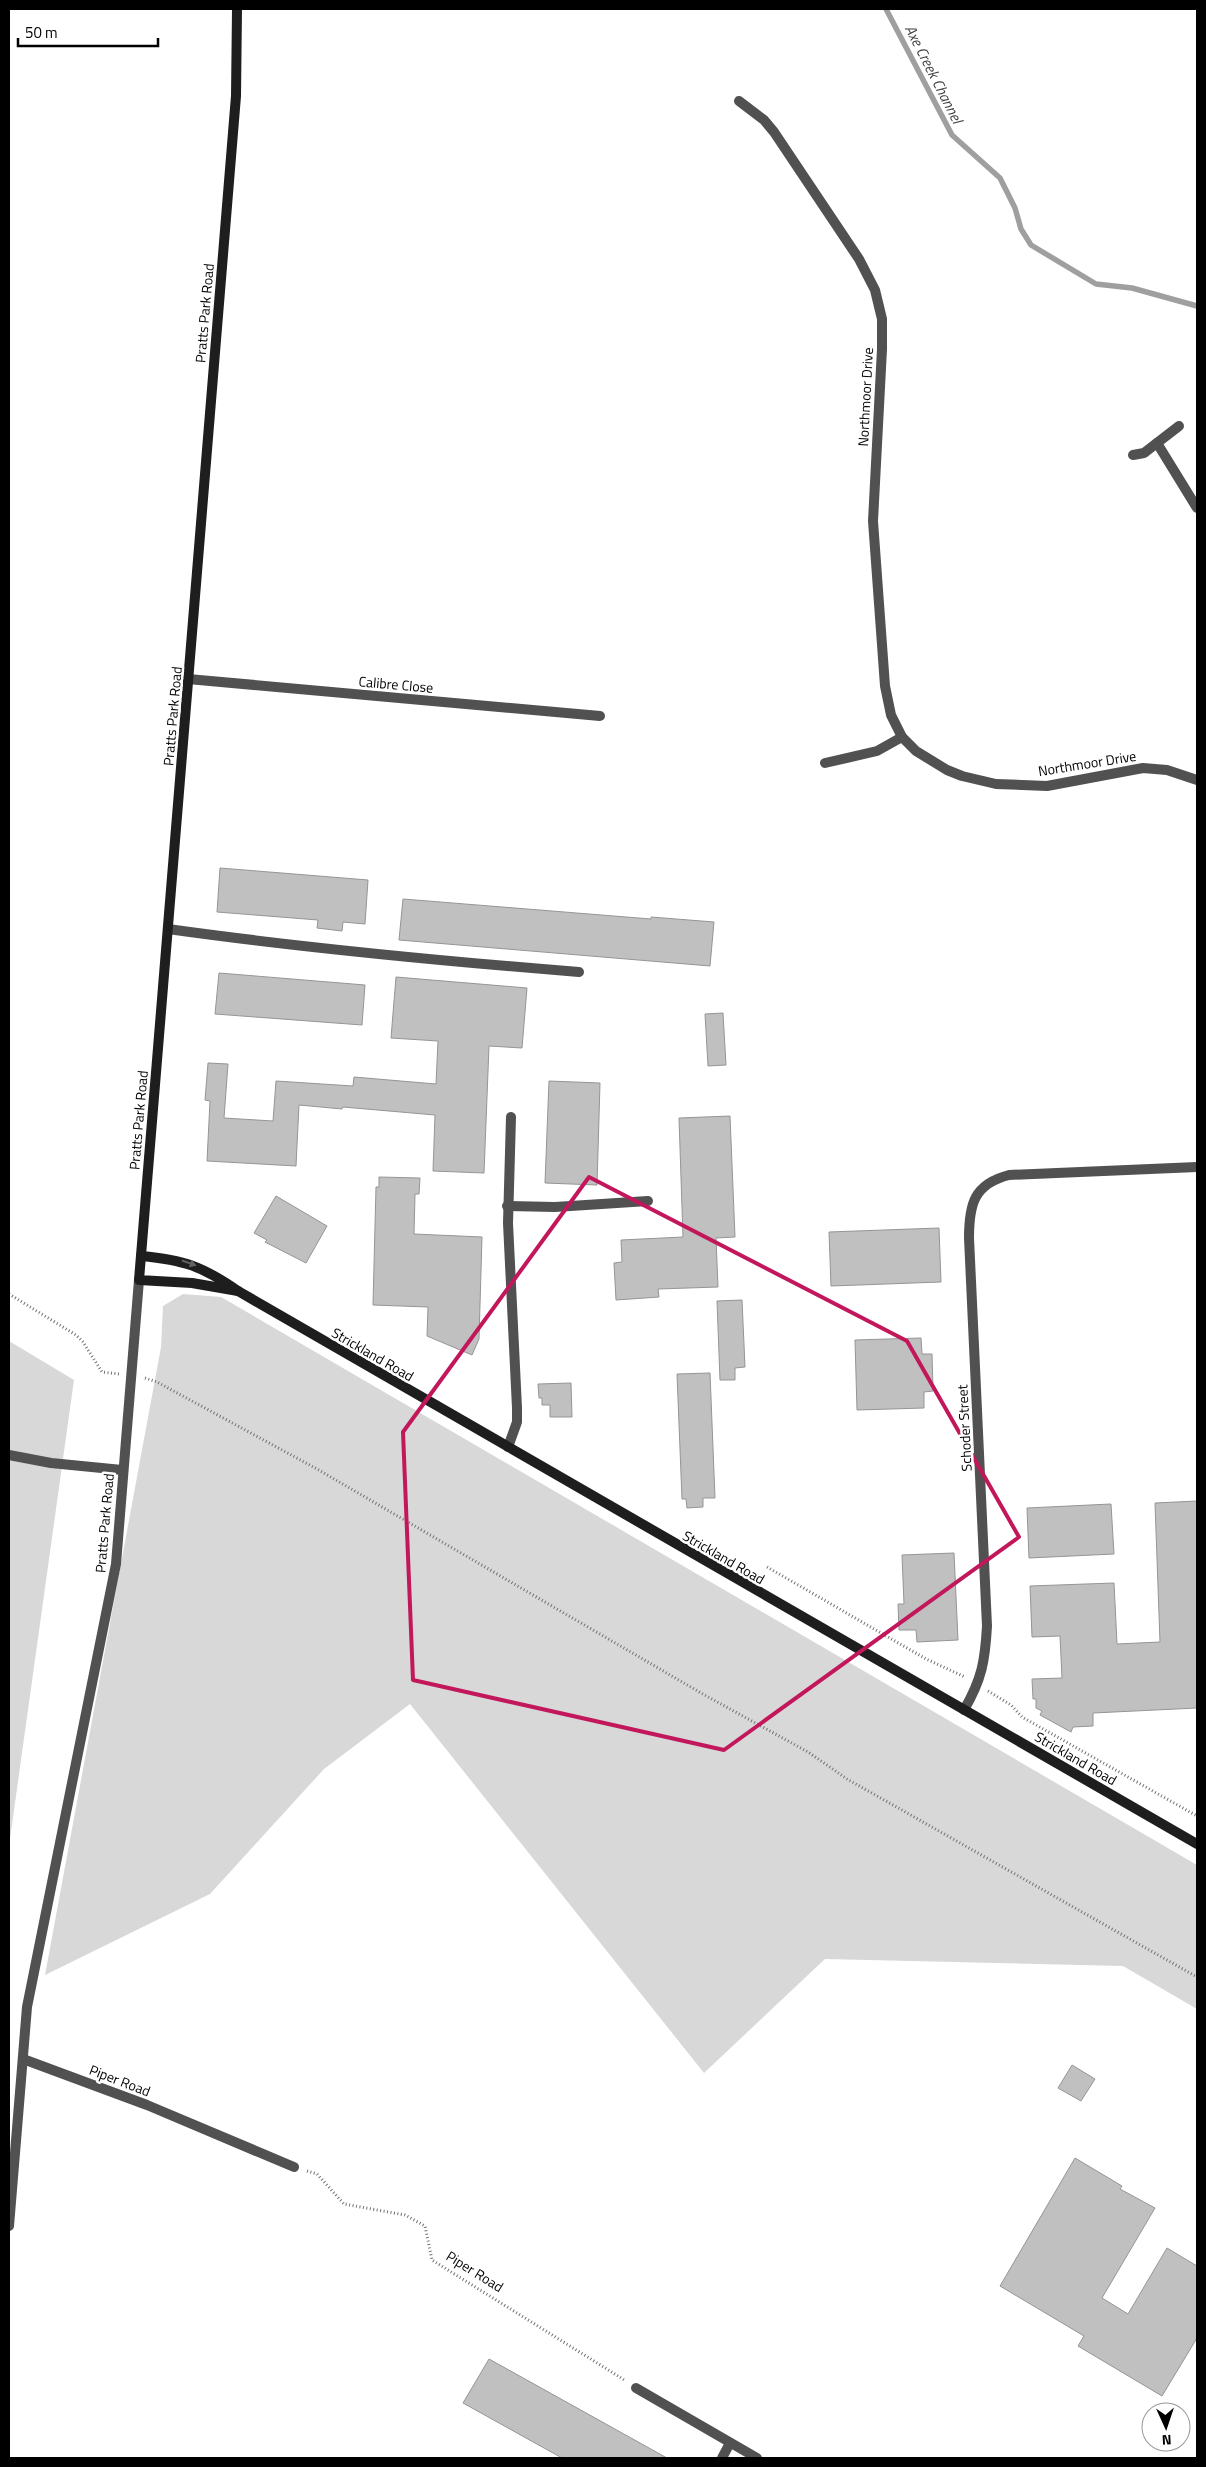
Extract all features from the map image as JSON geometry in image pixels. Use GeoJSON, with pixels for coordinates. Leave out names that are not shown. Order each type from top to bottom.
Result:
{"type":"FeatureCollection","features":[{"type":"Feature","properties":{"kind":"street","name":"Pratts Park Road"},"geometry":{"type":"LineString","coordinates":[[9,2226],[27,2006],[116,1564],[122,1470],[236,96],[237,9]]}},
{"type":"Feature","properties":{"kind":"street","name":"Northmoor Drive"},"geometry":{"type":"LineString","coordinates":[[739,101],[764,120],[774,132],[859,259],[868,274],[879,304],[882,349],[873,521],[885,686],[891,715],[902,737],[916,751],[947,770],[962,776],[996,784],[1048,786],[1144,768],[1167,770],[1197,780]]}},
{"type":"Feature","properties":{"kind":"street"},"geometry":{"type":"LineString","coordinates":[[1133,455],[1144,453],[1179,426]]}},
{"type":"Feature","properties":{"kind":"street"},"geometry":{"type":"LineString","coordinates":[[1157,443],[1197,508]]}},
{"type":"Feature","properties":{"kind":"street","name":"Calibre Close"},"geometry":{"type":"LineString","coordinates":[[188,679],[600,716]]}},
{"type":"Feature","properties":{"kind":"street"},"geometry":{"type":"LineString","coordinates":[[825,763],[885,748],[902,737]]}},
{"type":"Feature","properties":{"kind":"street"},"geometry":{"type":"LineString","coordinates":[[168,929],[207,936],[293,943],[422,959],[579,972]]}},
{"type":"Feature","properties":{"kind":"street"},"geometry":{"type":"LineString","coordinates":[[508,1447],[517,1422],[507,1206],[511,1117]]}},
{"type":"Feature","properties":{"kind":"street","name":"Schoder Street"},"geometry":{"type":"LineString","coordinates":[[964,1710],[978,1685],[986,1652],[987,1626],[969,1225],[974,1200],[986,1184],[996,1178],[1023,1173],[1197,1167]]}},
{"type":"Feature","properties":{"kind":"street"},"geometry":{"type":"LineString","coordinates":[[507,1206],[555,1207],[648,1201]]}},
{"type":"Feature","properties":{"kind":"street","name":"Strickland Road"},"geometry":{"type":"LineString","coordinates":[[141,1256],[190,1264],[214,1274],[238,1291],[1197,1844]]}},
{"type":"Feature","properties":{"kind":"street","name":"Strickland Road"},"geometry":{"type":"LineString","coordinates":[[139,1280],[192,1282],[238,1291]]}},
{"type":"Feature","properties":{"kind":"street"},"geometry":{"type":"LineString","coordinates":[[9,1456],[51,1463],[122,1470]]}},
{"type":"Feature","properties":{"kind":"street","name":"Piper Road"},"geometry":{"type":"LineString","coordinates":[[23,2059],[147,2105],[294,2167]]}},
{"type":"Feature","properties":{"kind":"street"},"geometry":{"type":"LineString","coordinates":[[636,2388],[757,2458]]}},
{"type":"Feature","properties":{"kind":"street"},"geometry":{"type":"LineString","coordinates":[[722,2458],[730,2443]]}},
{"type":"Feature","properties":{"kind":"path"},"geometry":{"type":"LineString","coordinates":[[9,1294],[56,1322],[83,1342],[102,1372],[131,1376]]}},
{"type":"Feature","properties":{"kind":"path"},"geometry":{"type":"LineString","coordinates":[[157,1382],[317,1469],[701,1693],[808,1752],[847,1779],[1197,1977]]}},
{"type":"Feature","properties":{"kind":"path"},"geometry":{"type":"LineString","coordinates":[[767,1567],[926,1659],[951,1669],[1011,1704],[1022,1717],[1197,1816]]}},
{"type":"Feature","properties":{"kind":"path","name":"Piper Road"},"geometry":{"type":"LineString","coordinates":[[294,2167],[317,2174],[344,2204],[405,2215],[424,2226],[432,2260],[636,2388]]}},
{"type":"Feature","properties":{"kind":"highlighted area"},"geometry":{"type":"Polygon","coordinates":[[[589,1177],[907,1341],[1019,1537],[724,1750],[413,1680],[403,1432],[589,1177]]]}},
{"type":"Feature","properties":{"kind":"shaded area"},"geometry":{"type":"Polygon","coordinates":[[[183,1294],[221,1297],[1197,1865],[1197,2009],[1123,1966],[825,1959],[704,2073],[410,1704],[324,1769],[210,1894],[45,1975],[161,1347],[163,1306],[183,1294]]]}},
{"type":"Feature","properties":{"kind":"shaded area"},"geometry":{"type":"Polygon","coordinates":[[[9,1341],[74,1380],[9,1846],[9,1341]]]}},
{"type":"Feature","properties":{"kind":"building"},"geometry":{"type":"Polygon","coordinates":[[[220,868],[368,880],[365,924],[343,922],[342,931],[317,928],[318,920],[217,912],[220,868]]]}},
{"type":"Feature","properties":{"kind":"building"},"geometry":{"type":"Polygon","coordinates":[[[403,899],[651,919],[651,917],[714,922],[710,966],[399,940],[403,899]]]}},
{"type":"Feature","properties":{"kind":"building"},"geometry":{"type":"Polygon","coordinates":[[[219,973],[365,985],[362,1025],[215,1014],[219,973]]]}},
{"type":"Feature","properties":{"kind":"building"},"geometry":{"type":"Polygon","coordinates":[[[396,977],[527,988],[522,1048],[489,1046],[484,1173],[433,1171],[435,1115],[299,1105],[296,1166],[207,1161],[210,1101],[205,1100],[208,1063],[228,1064],[224,1118],[273,1121],[276,1081],[353,1086],[354,1077],[436,1084],[438,1041],[391,1038],[396,977]]]}},
{"type":"Feature","properties":{"kind":"building"},"geometry":{"type":"Polygon","coordinates":[[[723,1013],[726,1065],[708,1066],[705,1014],[723,1013]]]}},
{"type":"Feature","properties":{"kind":"building"},"geometry":{"type":"Polygon","coordinates":[[[549,1081],[600,1083],[597,1185],[545,1183],[549,1081]]]}},
{"type":"Feature","properties":{"kind":"building"},"geometry":{"type":"Polygon","coordinates":[[[730,1116],[735,1237],[716,1238],[718,1287],[658,1289],[659,1297],[616,1300],[614,1263],[622,1262],[621,1240],[683,1237],[679,1118],[730,1116]]]}},
{"type":"Feature","properties":{"kind":"building"},"geometry":{"type":"Polygon","coordinates":[[[379,1177],[420,1178],[419,1194],[415,1194],[414,1234],[482,1237],[479,1339],[472,1355],[427,1336],[428,1307],[373,1305],[376,1187],[379,1187],[379,1177]]]}},
{"type":"Feature","properties":{"kind":"building"},"geometry":{"type":"Polygon","coordinates":[[[276,1196],[327,1226],[306,1263],[265,1242],[267,1240],[254,1233],[276,1196]]]}},
{"type":"Feature","properties":{"kind":"building"},"geometry":{"type":"Polygon","coordinates":[[[939,1228],[941,1282],[831,1286],[829,1232],[939,1228]]]}},
{"type":"Feature","properties":{"kind":"building"},"geometry":{"type":"Polygon","coordinates":[[[742,1300],[745,1367],[735,1368],[735,1380],[720,1380],[717,1301],[742,1300]]]}},
{"type":"Feature","properties":{"kind":"building"},"geometry":{"type":"Polygon","coordinates":[[[921,1338],[922,1354],[932,1354],[933,1391],[924,1392],[924,1408],[857,1410],[855,1340],[921,1338]]]}},
{"type":"Feature","properties":{"kind":"building"},"geometry":{"type":"Polygon","coordinates":[[[710,1373],[715,1498],[703,1498],[703,1507],[687,1508],[686,1499],[682,1499],[677,1374],[710,1373]]]}},
{"type":"Feature","properties":{"kind":"building"},"geometry":{"type":"Polygon","coordinates":[[[571,1383],[572,1417],[550,1417],[550,1405],[542,1405],[542,1398],[539,1398],[538,1384],[571,1383]]]}},
{"type":"Feature","properties":{"kind":"building"},"geometry":{"type":"Polygon","coordinates":[[[1197,1501],[1197,1708],[1093,1713],[1093,1726],[1073,1727],[1071,1732],[1040,1715],[1042,1711],[1036,1708],[1036,1699],[1033,1699],[1032,1679],[1062,1678],[1060,1636],[1032,1637],[1030,1586],[1114,1583],[1117,1644],[1160,1642],[1155,1503],[1197,1501]]]}},
{"type":"Feature","properties":{"kind":"building"},"geometry":{"type":"Polygon","coordinates":[[[1111,1504],[1114,1554],[1029,1558],[1027,1508],[1111,1504]]]}},
{"type":"Feature","properties":{"kind":"building"},"geometry":{"type":"Polygon","coordinates":[[[954,1553],[958,1640],[917,1642],[916,1630],[899,1630],[898,1604],[904,1604],[902,1555],[954,1553]]]}},
{"type":"Feature","properties":{"kind":"building"},"geometry":{"type":"Polygon","coordinates":[[[1072,2065],[1095,2079],[1081,2101],[1058,2088],[1072,2065]]]}},
{"type":"Feature","properties":{"kind":"building"},"geometry":{"type":"Polygon","coordinates":[[[1075,2158],[1122,2186],[1120,2189],[1155,2208],[1102,2298],[1128,2314],[1167,2248],[1197,2266],[1197,2338],[1162,2396],[1078,2346],[1084,2336],[1000,2286],[1075,2158]]]}},
{"type":"Feature","properties":{"kind":"building"},"geometry":{"type":"Polygon","coordinates":[[[489,2359],[667,2458],[562,2458],[463,2403],[489,2359]]]}},
{"type":"Feature","properties":{"kind":"waterway","name":"Axe Creek Channel"},"geometry":{"type":"LineString","coordinates":[[886,9],[952,135],[1000,178],[1015,208],[1021,229],[1031,245],[1096,284],[1132,288],[1197,306]]}}]}
